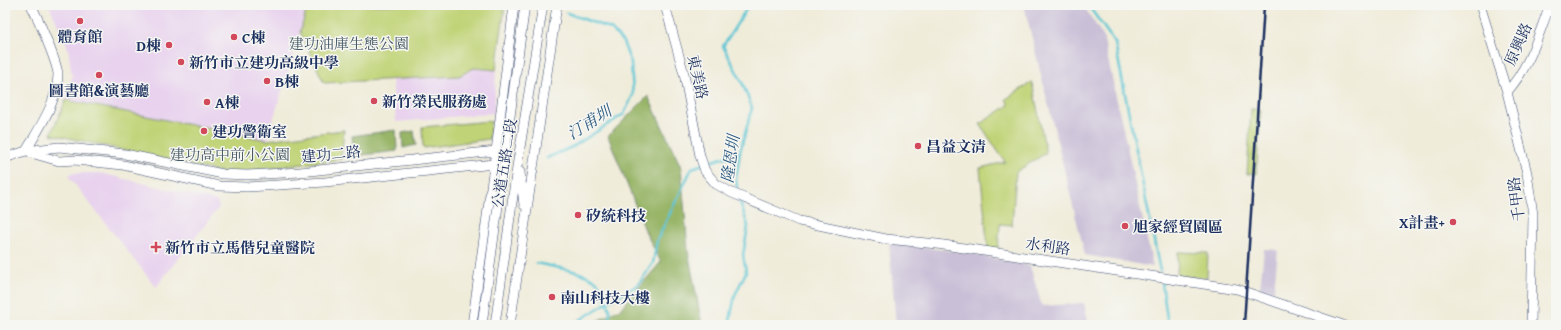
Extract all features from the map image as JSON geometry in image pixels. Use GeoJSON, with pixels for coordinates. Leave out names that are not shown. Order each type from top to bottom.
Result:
{"type":"FeatureCollection","features":[{"type":"Feature","properties":{"kind":"street"},"geometry":{"type":"LineString","coordinates":[[26,151],[55,94],[58,73],[31,5]]}},
{"type":"Feature","properties":{"kind":"street","name":"公道五路二段"},"geometry":{"type":"LineString","coordinates":[[472,325],[514,5]]}},
{"type":"Feature","properties":{"kind":"street","name":"公道五路二段"},"geometry":{"type":"LineString","coordinates":[[482,325],[525,5]]}},
{"type":"Feature","properties":{"kind":"street","name":"公道五路二段"},"geometry":{"type":"LineString","coordinates":[[495,325],[518,160],[543,5]]}},
{"type":"Feature","properties":{"kind":"street","name":"公道五路二段"},"geometry":{"type":"LineString","coordinates":[[510,325],[557,5]]}},
{"type":"Feature","properties":{"kind":"street","name":"東美路"},"geometry":{"type":"LineString","coordinates":[[665,5],[684,74],[700,156],[706,171],[716,184],[732,193]]}},
{"type":"Feature","properties":{"kind":"street","name":"千甲路"},"geometry":{"type":"LineString","coordinates":[[1480,5],[1507,92],[1527,173],[1533,215],[1531,325]]}},
{"type":"Feature","properties":{"kind":"street","name":"原興路"},"geometry":{"type":"LineString","coordinates":[[1507,92],[1519,78],[1531,56],[1550,5]]}},
{"type":"Feature","properties":{"kind":"street","name":"建功二路"},"geometry":{"type":"LineString","coordinates":[[5,158],[26,151],[60,147],[125,154],[223,174],[247,175],[306,171],[496,151]]}},
{"type":"Feature","properties":{"kind":"street","name":"建功二路"},"geometry":{"type":"LineString","coordinates":[[26,151],[59,161],[75,160],[123,165],[219,186],[248,187],[318,182],[494,164]]}},
{"type":"Feature","properties":{"kind":"street"},"geometry":{"type":"LineString","coordinates":[[518,160],[525,216]]}},
{"type":"Feature","properties":{"kind":"street","name":"水利路"},"geometry":{"type":"LineString","coordinates":[[732,193],[799,220],[886,239],[937,244],[1238,289],[1343,325]]}},
{"type":"Feature","properties":{"kind":"shaded area","name":"新竹市立建功高級中學"},"geometry":{"type":"Polygon","coordinates":[[[49,5],[308,5],[267,140],[116,113],[66,100],[72,77],[68,48],[49,5]]]}},
{"type":"Feature","properties":{"kind":"shaded area"},"geometry":{"type":"Polygon","coordinates":[[[1024,5],[1083,5],[1103,36],[1153,267],[1085,255],[1024,5]]]}},
{"type":"Feature","properties":{"kind":"shaded area"},"geometry":{"type":"Polygon","coordinates":[[[474,68],[496,70],[494,113],[396,122],[392,79],[459,76],[474,68]]]}},
{"type":"Feature","properties":{"kind":"shaded area","name":"新竹市立馬偕兒童醫院"},"geometry":{"type":"Polygon","coordinates":[[[71,173],[100,173],[217,201],[219,207],[156,287],[69,177],[71,173]]]}},
{"type":"Feature","properties":{"kind":"shaded area"},"geometry":{"type":"Polygon","coordinates":[[[889,243],[969,253],[1030,266],[1042,306],[1084,303],[1089,325],[896,325],[889,243]]]}},
{"type":"Feature","properties":{"kind":"shaded area"},"geometry":{"type":"Polygon","coordinates":[[[1264,249],[1278,250],[1274,290],[1260,289],[1264,249]]]}},
{"type":"Feature","properties":{"kind":"green space","name":"建功油庫生態公園"},"geometry":{"type":"Polygon","coordinates":[[[308,5],[505,5],[496,70],[474,68],[459,76],[324,83],[300,32],[308,5]]]}},
{"type":"Feature","properties":{"kind":"green space"},"geometry":{"type":"Polygon","coordinates":[[[1032,82],[1046,153],[1016,172],[1012,225],[1000,224],[998,251],[988,250],[980,168],[1005,162],[980,124],[1009,105],[1006,99],[1032,82]]]}},
{"type":"Feature","properties":{"kind":"green space"},"geometry":{"type":"Polygon","coordinates":[[[648,96],[681,167],[688,251],[702,325],[589,325],[620,309],[661,262],[647,235],[608,136],[648,96]]]}},
{"type":"Feature","properties":{"kind":"green space","name":"建功高中前小公園"},"geometry":{"type":"Polygon","coordinates":[[[66,100],[267,140],[344,130],[341,159],[229,174],[51,134],[66,100]]]}},
{"type":"Feature","properties":{"kind":"green space"},"geometry":{"type":"Polygon","coordinates":[[[1251,109],[1261,110],[1256,174],[1247,174],[1251,109]]]}},
{"type":"Feature","properties":{"kind":"green space"},"geometry":{"type":"Polygon","coordinates":[[[491,121],[489,139],[423,148],[422,127],[491,121]]]}},
{"type":"Feature","properties":{"kind":"green space"},"geometry":{"type":"Polygon","coordinates":[[[396,130],[397,151],[354,156],[352,136],[396,130]]]}},
{"type":"Feature","properties":{"kind":"green space"},"geometry":{"type":"Polygon","coordinates":[[[414,131],[416,145],[403,148],[402,133],[414,131]]]}},
{"type":"Feature","properties":{"kind":"green space"},"geometry":{"type":"Polygon","coordinates":[[[1178,252],[1208,253],[1207,278],[1177,276],[1178,252]]]}},
{"type":"Feature","properties":{"kind":"waterway","name":"隆恩圳"},"geometry":{"type":"LineString","coordinates":[[738,194],[736,180],[740,152],[752,108],[742,82],[723,46],[749,5]]}},
{"type":"Feature","properties":{"kind":"waterway"},"geometry":{"type":"LineString","coordinates":[[1088,5],[1115,43],[1160,271]]}},
{"type":"Feature","properties":{"kind":"waterway","name":"汀甫圳"},"geometry":{"type":"LineString","coordinates":[[547,158],[574,146],[624,114],[633,95],[631,63],[623,42],[611,29],[567,13]]}},
{"type":"Feature","properties":{"kind":"waterway"},"geometry":{"type":"LineString","coordinates":[[572,325],[638,285],[653,263],[657,240],[692,168],[740,152]]}},
{"type":"Feature","properties":{"kind":"waterway","name":"隆恩圳"},"geometry":{"type":"LineString","coordinates":[[729,325],[735,295],[746,272],[743,255],[748,226],[739,199]]}},
{"type":"Feature","properties":{"kind":"waterway","name":"汀甫圳"},"geometry":{"type":"LineString","coordinates":[[536,263],[586,275],[598,283],[605,300]]}},
{"type":"Feature","properties":{"kind":"waterway"},"geometry":{"type":"LineString","coordinates":[[1162,283],[1168,325]]}},
{"type":"Feature","properties":{"kind":"waterway","name":"汀甫圳"},"geometry":{"type":"LineString","coordinates":[[608,305],[610,311],[609,325]]}},
{"type":"Feature","properties":{"kind":"railway"},"geometry":{"type":"LineString","coordinates":[[1244,325],[1264,5]]}},
{"type":"Feature","properties":{"kind":"place","name":"體育館"},"geometry":{"type":"Point","coordinates":[80,21]}},
{"type":"Feature","properties":{"kind":"place","name":"C棟"},"geometry":{"type":"Point","coordinates":[234,37]}},
{"type":"Feature","properties":{"kind":"place","name":"D棟"},"geometry":{"type":"Point","coordinates":[169,45]}},
{"type":"Feature","properties":{"kind":"place","name":"新竹市立建功高級中學"},"geometry":{"type":"Point","coordinates":[181,62]}},
{"type":"Feature","properties":{"kind":"place","name":"圖書館&演藝廳"},"geometry":{"type":"Point","coordinates":[99,75]}},
{"type":"Feature","properties":{"kind":"place","name":"B棟"},"geometry":{"type":"Point","coordinates":[267,81]}},
{"type":"Feature","properties":{"kind":"place","name":"新竹榮民服務處"},"geometry":{"type":"Point","coordinates":[374,101]}},
{"type":"Feature","properties":{"kind":"place","name":"A棟"},"geometry":{"type":"Point","coordinates":[207,102]}},
{"type":"Feature","properties":{"kind":"place","name":"建功警衛室"},"geometry":{"type":"Point","coordinates":[204,131]}},
{"type":"Feature","properties":{"kind":"place","name":"昌益文清"},"geometry":{"type":"Point","coordinates":[918,146]}},
{"type":"Feature","properties":{"kind":"place","name":"矽統科技"},"geometry":{"type":"Point","coordinates":[578,215]}},
{"type":"Feature","properties":{"kind":"place","name":"X計畫+"},"geometry":{"type":"Point","coordinates":[1453,222]}},
{"type":"Feature","properties":{"kind":"place","name":"旭家經貿園區"},"geometry":{"type":"Point","coordinates":[1125,226]}},
{"type":"Feature","properties":{"kind":"place","name":"新竹市立馬偕兒童醫院"},"geometry":{"type":"Point","coordinates":[156,247]}},
{"type":"Feature","properties":{"kind":"place","name":"南山科技大樓"},"geometry":{"type":"Point","coordinates":[552,297]}}]}
